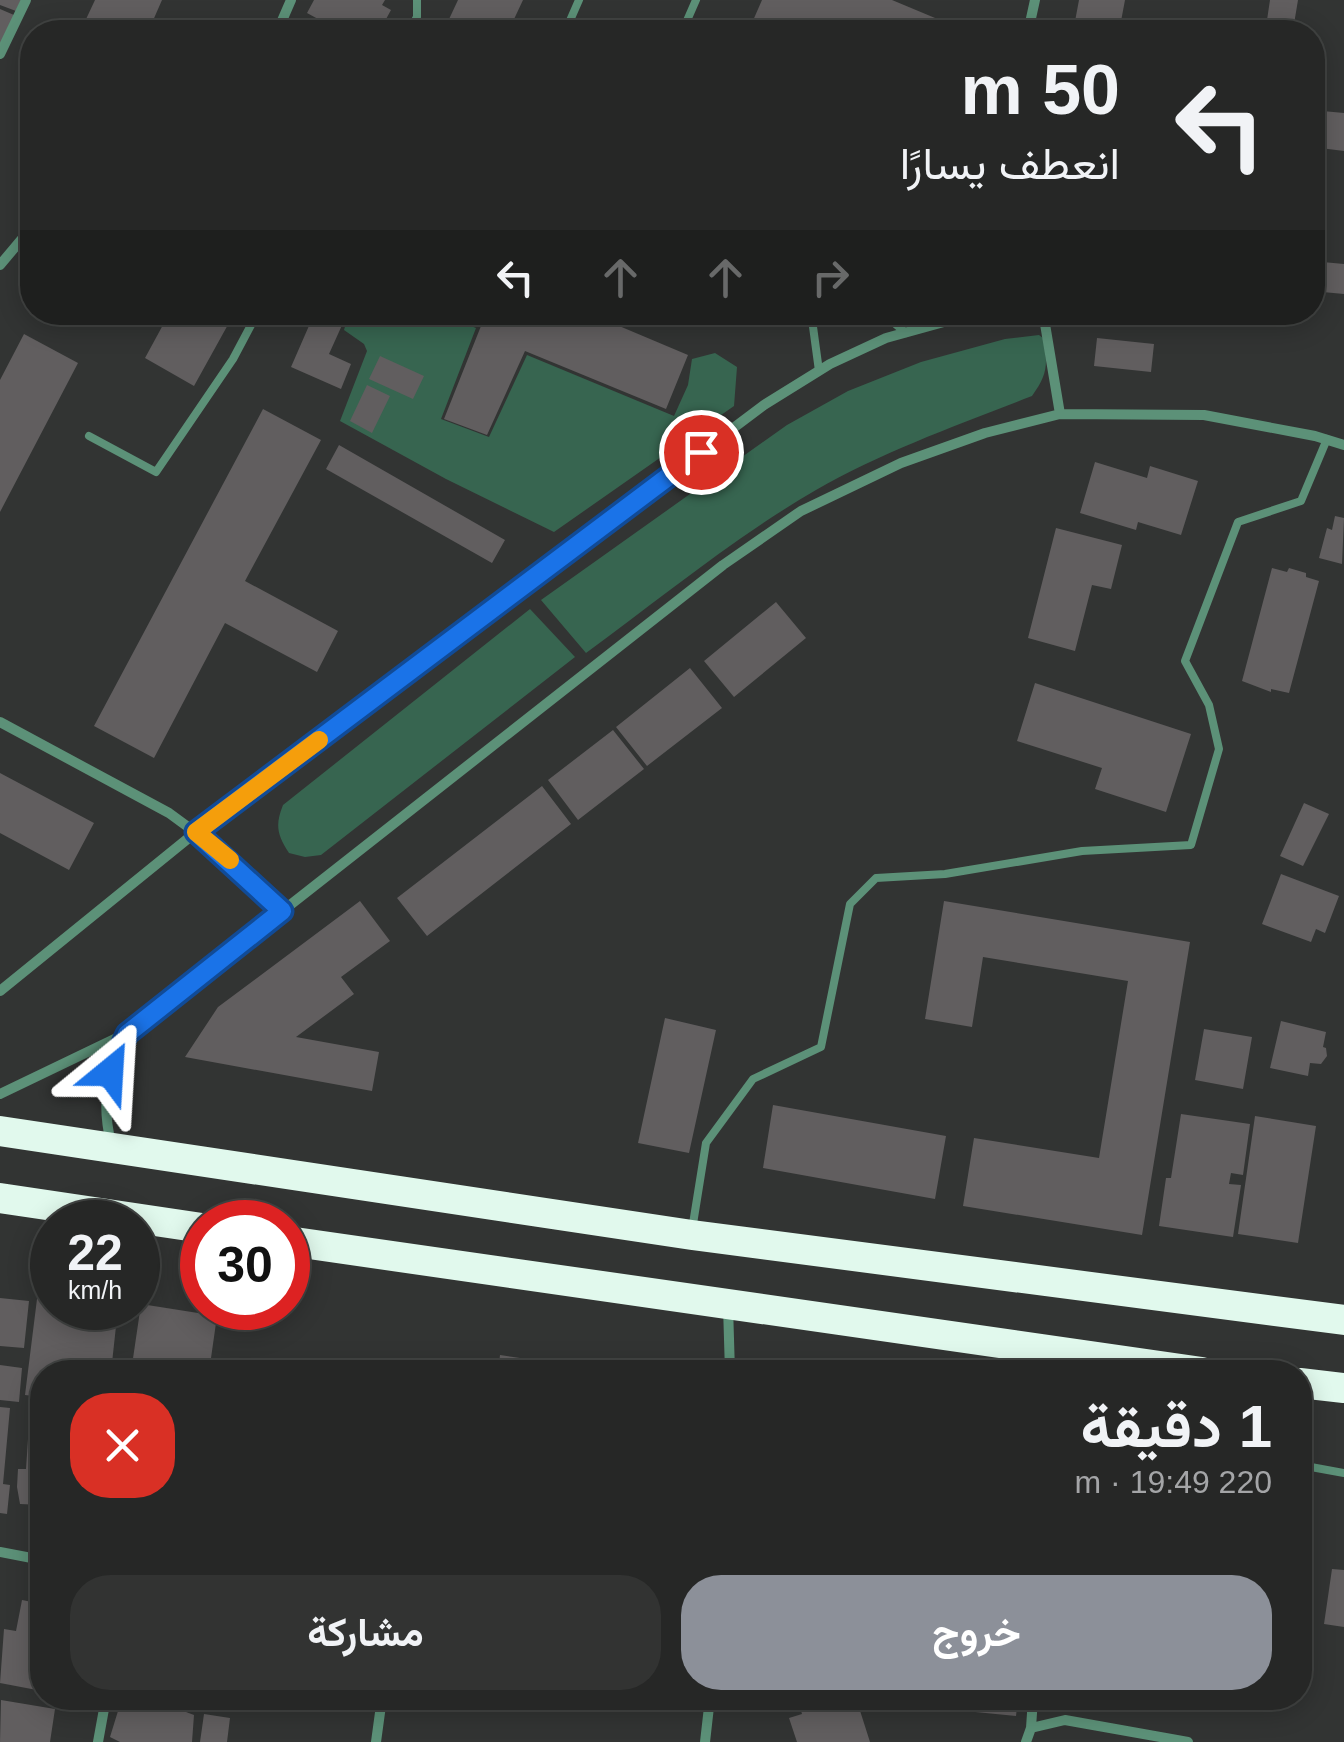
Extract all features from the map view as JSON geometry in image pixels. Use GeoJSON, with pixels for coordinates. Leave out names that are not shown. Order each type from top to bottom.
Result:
{"type":"FeatureCollection","features":[{"type":"Feature","properties":{"kind":"highway"},"geometry":{"type":"LineString","coordinates":[[0,1130],[692,1235],[1344,1320]]}},
{"type":"Feature","properties":{"kind":"highway"},"geometry":{"type":"LineString","coordinates":[[0,1198],[180,1225]]}},
{"type":"Feature","properties":{"kind":"highway"},"geometry":{"type":"LineString","coordinates":[[310,1244],[728,1306],[1044,1360]]}},
{"type":"Feature","properties":{"kind":"highway"},"geometry":{"type":"LineString","coordinates":[[1312,1384],[1344,1388]]}},
{"type":"Feature","properties":{"kind":"street"},"geometry":{"type":"LineString","coordinates":[[0,54],[26,0]]}},
{"type":"Feature","properties":{"kind":"street"},"geometry":{"type":"LineString","coordinates":[[0,265],[20,242]]}},
{"type":"Feature","properties":{"kind":"street"},"geometry":{"type":"LineString","coordinates":[[0,992],[196,832],[764,405],[819,371],[886,338],[934,325]]}},
{"type":"Feature","properties":{"kind":"street"},"geometry":{"type":"LineString","coordinates":[[1045,325],[1060,414]]}},
{"type":"Feature","properties":{"kind":"street"},"geometry":{"type":"LineString","coordinates":[[0,1094],[127,1034],[723,565],[800,511],[902,463],[985,432],[1060,414],[1204,415],[1344,445]]}},
{"type":"Feature","properties":{"kind":"street"},"geometry":{"type":"LineString","coordinates":[[0,722],[170,814],[196,832],[282,911]]}},
{"type":"Feature","properties":{"kind":"street"},"geometry":{"type":"LineString","coordinates":[[113,1149],[106,1120],[106,1085],[127,1034]]}},
{"type":"Feature","properties":{"kind":"street"},"geometry":{"type":"LineString","coordinates":[[728,1306],[730,1360]]}},
{"type":"Feature","properties":{"kind":"street"},"geometry":{"type":"LineString","coordinates":[[0,1552],[30,1558]]}},
{"type":"Feature","properties":{"kind":"street"},"geometry":{"type":"LineString","coordinates":[[98,1742],[104,1710]]}},
{"type":"Feature","properties":{"kind":"street"},"geometry":{"type":"LineString","coordinates":[[376,1742],[380,1710]]}},
{"type":"Feature","properties":{"kind":"street"},"geometry":{"type":"LineString","coordinates":[[705,1742],[709,1710]]}},
{"type":"Feature","properties":{"kind":"street"},"geometry":{"type":"LineString","coordinates":[[1026,1742],[1032,1710]]}},
{"type":"Feature","properties":{"kind":"street"},"geometry":{"type":"LineString","coordinates":[[1031,1728],[1065,1720],[1188,1742]]}},
{"type":"Feature","properties":{"kind":"lane"},"geometry":{"type":"LineString","coordinates":[[89,436],[156,472],[234,359],[251,325]]}},
{"type":"Feature","properties":{"kind":"lane"},"geometry":{"type":"LineString","coordinates":[[813,325],[819,371]]}},
{"type":"Feature","properties":{"kind":"lane"},"geometry":{"type":"LineString","coordinates":[[896,325],[906,333]]}},
{"type":"Feature","properties":{"kind":"lane"},"geometry":{"type":"LineString","coordinates":[[692,1235],[706,1143],[753,1079],[822,1047],[850,904],[876,878],[945,874],[1082,851],[1191,845],[1219,749],[1210,705],[1185,660],[1238,522],[1301,501],[1327,440]]}},
{"type":"Feature","properties":{"kind":"lane"},"geometry":{"type":"LineString","coordinates":[[1312,1466],[1344,1473]]}},
{"type":"Feature","properties":{"kind":"green space"},"geometry":{"type":"Polygon","coordinates":[[[345,325],[476,328],[441,419],[489,437],[527,355],[674,416],[688,385],[692,359],[715,353],[737,367],[734,406],[554,532],[340,421],[367,351],[364,344],[344,330],[345,325]]]}},
{"type":"Feature","properties":{"kind":"green space"},"geometry":{"type":"Polygon","coordinates":[[[1039,335],[1043,338],[1045,368],[1032,396],[895,451],[816,490],[727,548],[586,653],[541,600],[787,425],[848,391],[921,362],[1005,339],[1039,335]]]}},
{"type":"Feature","properties":{"kind":"green space"},"geometry":{"type":"Polygon","coordinates":[[[530,609],[575,657],[321,855],[289,853],[278,830],[283,805],[530,609]]]}},
{"type":"Feature","properties":{"kind":"building"},"geometry":{"type":"Polygon","coordinates":[[[0,0],[21,0],[16,11],[0,5],[0,0]]]}},
{"type":"Feature","properties":{"kind":"building"},"geometry":{"type":"Polygon","coordinates":[[[95,0],[162,0],[153,20],[86,20],[95,0]]]}},
{"type":"Feature","properties":{"kind":"building"},"geometry":{"type":"Polygon","coordinates":[[[314,0],[385,0],[382,5],[391,10],[386,20],[320,20],[307,13],[314,0]]]}},
{"type":"Feature","properties":{"kind":"building"},"geometry":{"type":"Polygon","coordinates":[[[458,0],[523,0],[514,20],[449,20],[458,0]]]}},
{"type":"Feature","properties":{"kind":"building"},"geometry":{"type":"Polygon","coordinates":[[[762,0],[892,0],[940,20],[753,20],[762,0]]]}},
{"type":"Feature","properties":{"kind":"building"},"geometry":{"type":"Polygon","coordinates":[[[1079,0],[1125,0],[1121,20],[1075,20],[1079,0]]]}},
{"type":"Feature","properties":{"kind":"building"},"geometry":{"type":"Polygon","coordinates":[[[1270,0],[1298,0],[1295,20],[1267,20],[1270,0]]]}},
{"type":"Feature","properties":{"kind":"building"},"geometry":{"type":"Polygon","coordinates":[[[0,9],[14,15],[0,44],[0,9]]]}},
{"type":"Feature","properties":{"kind":"building"},"geometry":{"type":"Polygon","coordinates":[[[1325,111],[1344,113],[1344,151],[1325,149],[1325,111]]]}},
{"type":"Feature","properties":{"kind":"building"},"geometry":{"type":"Polygon","coordinates":[[[1325,262],[1344,264],[1344,294],[1325,292],[1325,262]]]}},
{"type":"Feature","properties":{"kind":"building"},"geometry":{"type":"Polygon","coordinates":[[[163,325],[228,325],[194,386],[145,358],[163,325]]]}},
{"type":"Feature","properties":{"kind":"building"},"geometry":{"type":"Polygon","coordinates":[[[309,325],[342,325],[329,354],[351,364],[341,389],[291,367],[309,325]]]}},
{"type":"Feature","properties":{"kind":"building"},"geometry":{"type":"Polygon","coordinates":[[[617,325],[688,355],[666,409],[525,351],[487,435],[444,419],[481,326],[617,325]]]}},
{"type":"Feature","properties":{"kind":"building"},"geometry":{"type":"Polygon","coordinates":[[[24,334],[78,363],[0,512],[0,380],[24,334]]]}},
{"type":"Feature","properties":{"kind":"building"},"geometry":{"type":"Polygon","coordinates":[[[1097,338],[1154,344],[1151,372],[1094,366],[1097,338]]]}},
{"type":"Feature","properties":{"kind":"building"},"geometry":{"type":"Polygon","coordinates":[[[380,356],[424,376],[413,399],[369,379],[380,356]]]}},
{"type":"Feature","properties":{"kind":"building"},"geometry":{"type":"Polygon","coordinates":[[[367,385],[390,396],[372,433],[350,421],[367,385]]]}},
{"type":"Feature","properties":{"kind":"building"},"geometry":{"type":"Polygon","coordinates":[[[263,409],[321,440],[245,581],[338,631],[317,672],[225,623],[154,758],[94,726],[263,409]]]}},
{"type":"Feature","properties":{"kind":"building"},"geometry":{"type":"Polygon","coordinates":[[[339,445],[505,540],[492,563],[326,469],[339,445]]]}},
{"type":"Feature","properties":{"kind":"building"},"geometry":{"type":"Polygon","coordinates":[[[1095,462],[1147,478],[1150,466],[1198,481],[1181,535],[1138,522],[1136,530],[1080,513],[1095,462]]]}},
{"type":"Feature","properties":{"kind":"building"},"geometry":{"type":"Polygon","coordinates":[[[1335,516],[1344,518],[1342,564],[1319,558],[1327,528],[1332,530],[1335,516]]]}},
{"type":"Feature","properties":{"kind":"building"},"geometry":{"type":"Polygon","coordinates":[[[1056,528],[1122,545],[1111,589],[1092,585],[1075,651],[1028,638],[1056,528]]]}},
{"type":"Feature","properties":{"kind":"building"},"geometry":{"type":"Polygon","coordinates":[[[1272,568],[1287,572],[1289,568],[1319,581],[1289,693],[1271,692],[1242,681],[1272,568]]]}},
{"type":"Feature","properties":{"kind":"building"},"geometry":{"type":"Polygon","coordinates":[[[776,602],[806,638],[734,697],[704,661],[776,602]]]}},
{"type":"Feature","properties":{"kind":"building"},"geometry":{"type":"Polygon","coordinates":[[[690,668],[722,708],[647,766],[616,727],[690,668]]]}},
{"type":"Feature","properties":{"kind":"building"},"geometry":{"type":"Polygon","coordinates":[[[1035,683],[1191,734],[1166,812],[1095,789],[1102,768],[1017,741],[1035,683]]]}},
{"type":"Feature","properties":{"kind":"building"},"geometry":{"type":"Polygon","coordinates":[[[613,730],[644,769],[578,820],[548,780],[613,730]]]}},
{"type":"Feature","properties":{"kind":"building"},"geometry":{"type":"Polygon","coordinates":[[[0,773],[94,823],[69,870],[0,833],[0,773]]]}},
{"type":"Feature","properties":{"kind":"building"},"geometry":{"type":"Polygon","coordinates":[[[542,786],[571,824],[427,936],[397,898],[542,786]]]}},
{"type":"Feature","properties":{"kind":"building"},"geometry":{"type":"Polygon","coordinates":[[[1304,803],[1329,814],[1303,866],[1280,856],[1304,803]]]}},
{"type":"Feature","properties":{"kind":"building"},"geometry":{"type":"Polygon","coordinates":[[[1281,874],[1339,896],[1325,933],[1316,929],[1311,942],[1262,924],[1281,874]]]}},
{"type":"Feature","properties":{"kind":"building"},"geometry":{"type":"Polygon","coordinates":[[[360,901],[390,941],[341,977],[354,994],[296,1037],[379,1052],[372,1091],[185,1057],[218,1007],[360,901]]]}},
{"type":"Feature","properties":{"kind":"building"},"geometry":{"type":"Polygon","coordinates":[[[944,901],[1190,942],[1142,1235],[963,1206],[974,1138],[1099,1158],[1128,981],[983,957],[972,1027],[925,1019],[944,901]]]}},
{"type":"Feature","properties":{"kind":"building"},"geometry":{"type":"Polygon","coordinates":[[[665,1018],[716,1030],[689,1153],[638,1143],[665,1018]]]}},
{"type":"Feature","properties":{"kind":"building"},"geometry":{"type":"Polygon","coordinates":[[[1281,1021],[1326,1032],[1323,1047],[1327,1056],[1321,1064],[1310,1063],[1308,1076],[1270,1068],[1281,1021]]]}},
{"type":"Feature","properties":{"kind":"building"},"geometry":{"type":"Polygon","coordinates":[[[1204,1029],[1252,1037],[1243,1089],[1195,1080],[1204,1029]]]}},
{"type":"Feature","properties":{"kind":"building"},"geometry":{"type":"Polygon","coordinates":[[[773,1105],[946,1136],[935,1199],[763,1168],[773,1105]]]}},
{"type":"Feature","properties":{"kind":"building"},"geometry":{"type":"Polygon","coordinates":[[[1181,1114],[1250,1124],[1243,1175],[1231,1173],[1229,1184],[1241,1185],[1233,1237],[1159,1226],[1181,1114]]]}},
{"type":"Feature","properties":{"kind":"building"},"geometry":{"type":"Polygon","coordinates":[[[1255,1116],[1316,1126],[1298,1243],[1238,1234],[1255,1116]]]}},
{"type":"Feature","properties":{"kind":"building"},"geometry":{"type":"Polygon","coordinates":[[[0,1298],[29,1301],[24,1348],[0,1346],[0,1298]]]}},
{"type":"Feature","properties":{"kind":"building"},"geometry":{"type":"Polygon","coordinates":[[[160,1307],[180,1310],[180,1330],[215,1330],[211,1360],[133,1360],[137,1330],[160,1330],[160,1307]]]}},
{"type":"Feature","properties":{"kind":"building"},"geometry":{"type":"Polygon","coordinates":[[[33,1330],[116,1330],[112,1360],[30,1360],[30,1396],[25,1395],[33,1330]]]}},
{"type":"Feature","properties":{"kind":"building"},"geometry":{"type":"Polygon","coordinates":[[[500,1355],[534,1360],[499,1360],[500,1355]]]}},
{"type":"Feature","properties":{"kind":"building"},"geometry":{"type":"Polygon","coordinates":[[[0,1365],[22,1368],[19,1402],[0,1400],[0,1365]]]}},
{"type":"Feature","properties":{"kind":"building"},"geometry":{"type":"Polygon","coordinates":[[[0,1407],[10,1408],[3,1484],[10,1485],[7,1514],[0,1513],[0,1407]]]}},
{"type":"Feature","properties":{"kind":"building"},"geometry":{"type":"Polygon","coordinates":[[[30,1435],[30,1504],[20,1504],[18,1469],[26,1469],[30,1435]]]}},
{"type":"Feature","properties":{"kind":"building"},"geometry":{"type":"Polygon","coordinates":[[[1332,1569],[1344,1570],[1344,1627],[1324,1624],[1332,1569]]]}},
{"type":"Feature","properties":{"kind":"building"},"geometry":{"type":"Polygon","coordinates":[[[22,1600],[30,1602],[30,1689],[0,1683],[4,1629],[16,1631],[22,1600]]]}},
{"type":"Feature","properties":{"kind":"building"},"geometry":{"type":"Polygon","coordinates":[[[1,1700],[30,1705],[30,1710],[55,1710],[50,1742],[0,1742],[1,1700]]]}},
{"type":"Feature","properties":{"kind":"building"},"geometry":{"type":"Polygon","coordinates":[[[118,1710],[181,1710],[194,1715],[192,1742],[120,1742],[110,1737],[118,1710]]]}},
{"type":"Feature","properties":{"kind":"building"},"geometry":{"type":"Polygon","coordinates":[[[801,1710],[860,1710],[870,1742],[797,1742],[789,1718],[802,1714],[801,1710]]]}},
{"type":"Feature","properties":{"kind":"building"},"geometry":{"type":"Polygon","coordinates":[[[955,1710],[1017,1710],[1016,1716],[955,1710]]]}},
{"type":"Feature","properties":{"kind":"building"},"geometry":{"type":"Polygon","coordinates":[[[204,1714],[230,1718],[227,1742],[200,1742],[204,1714]]]}},
{"type":"Feature","properties":{"kind":"slow traffic"},"geometry":{"type":"LineString","coordinates":[[230,860],[196,832],[319,740]]}},
{"type":"Feature","properties":{"kind":"route"},"geometry":{"type":"LineString","coordinates":[[110,1072],[127,1034],[282,911],[196,832],[701,452]]}}]}
